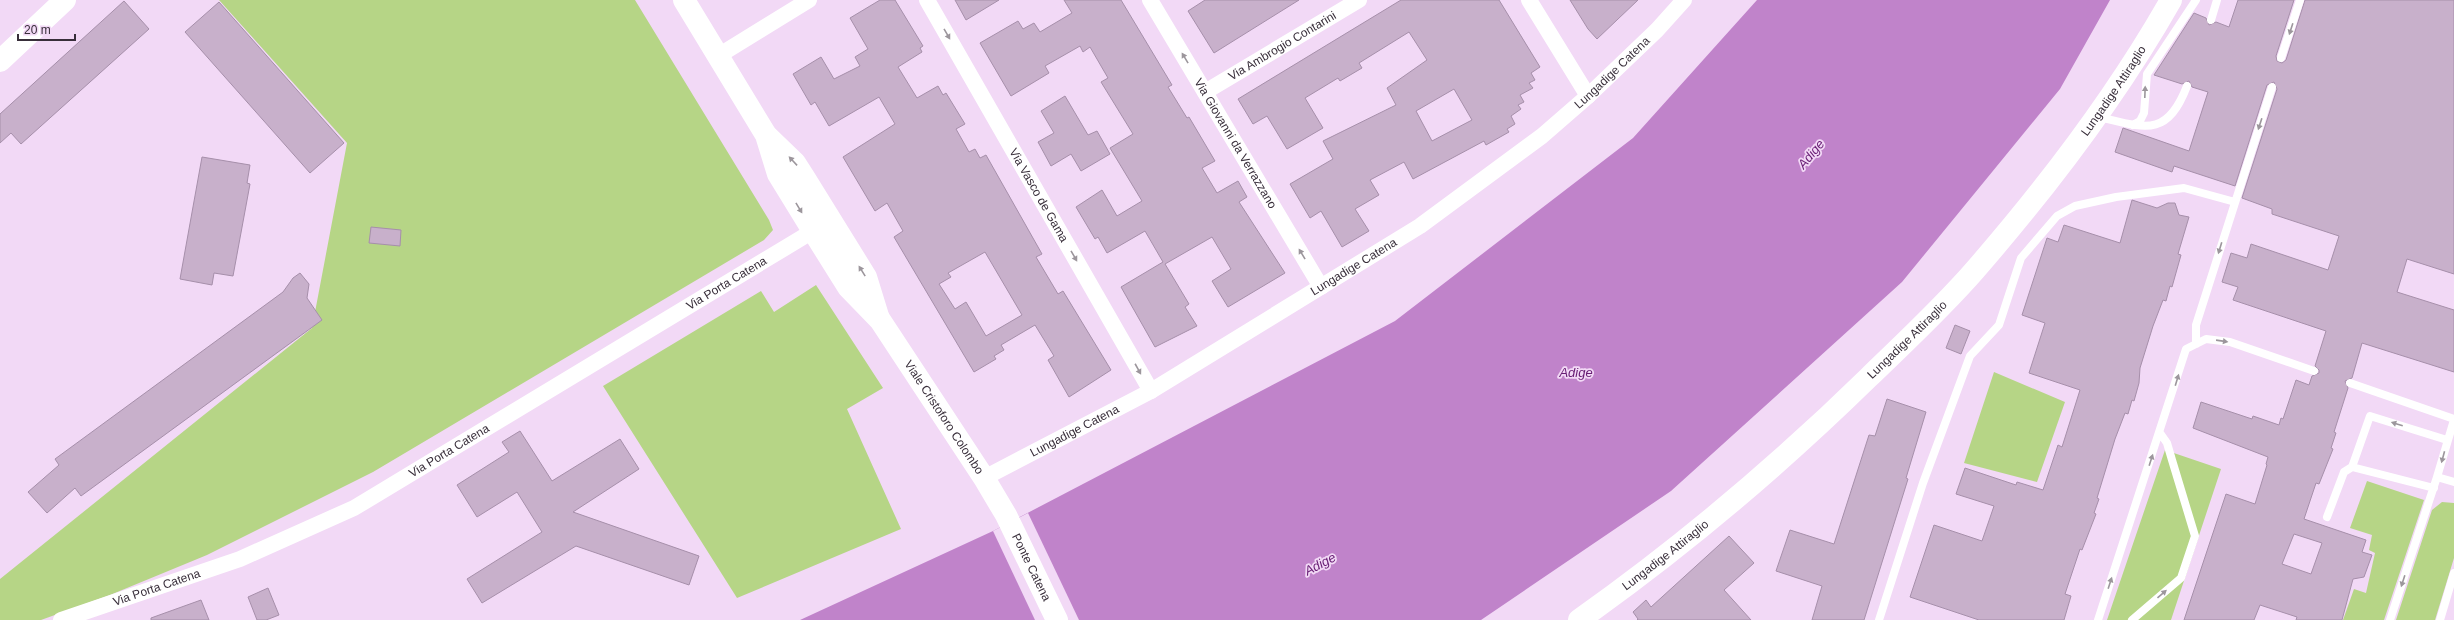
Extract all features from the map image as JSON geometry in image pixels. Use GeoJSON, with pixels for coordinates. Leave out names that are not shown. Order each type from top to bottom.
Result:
{"type":"FeatureCollection","features":[{"type":"Feature","properties":{"kind":"street"},"geometry":{"type":"LineString","coordinates":[[0,61],[65,0]]}},
{"type":"Feature","properties":{"kind":"street","name":"Viale Cristoforo Colombo"},"geometry":{"type":"LineString","coordinates":[[684,0],[766,135],[778,174],[848,287],[880,320],[984,478],[1006,515]]}},
{"type":"Feature","properties":{"kind":"street"},"geometry":{"type":"LineString","coordinates":[[718,56],[809,0]]}},
{"type":"Feature","properties":{"kind":"street","name":"Via Vasco de Gama"},"geometry":{"type":"LineString","coordinates":[[928,0],[1150,391]]}},
{"type":"Feature","properties":{"kind":"street","name":"Via Giovanni da Verrazzano"},"geometry":{"type":"LineString","coordinates":[[1150,0],[1321,287]]}},
{"type":"Feature","properties":{"kind":"street","name":"Via Ambrogio Contarini"},"geometry":{"type":"LineString","coordinates":[[1205,92],[1359,0]]}},
{"type":"Feature","properties":{"kind":"street"},"geometry":{"type":"LineString","coordinates":[[1529,0],[1588,96]]}},
{"type":"Feature","properties":{"kind":"street","name":"Lungadige Catena"},"geometry":{"type":"LineString","coordinates":[[984,478],[1150,391],[1420,226],[1542,136],[1588,96],[1657,30],[1684,0]]}},
{"type":"Feature","properties":{"kind":"street","name":"Lungadige Attiraglio"},"geometry":{"type":"LineString","coordinates":[[1579,620],[1724,510],[1829,416],[1974,271],[2098,117],[2147,42],[2171,0]]}},
{"type":"Feature","properties":{"kind":"street","name":"Viale Cristoforo Colombo"},"geometry":{"type":"LineString","coordinates":[[766,135],[796,163],[866,277],[880,320]]}},
{"type":"Feature","properties":{"kind":"street","name":"Via Porta Catena"},"geometry":{"type":"LineString","coordinates":[[61,620],[240,559],[354,508],[813,231]]}},
{"type":"Feature","properties":{"kind":"street","name":"Ponte Catena"},"geometry":{"type":"LineString","coordinates":[[1006,515],[1057,620]]}},
{"type":"Feature","properties":{"kind":"lane"},"geometry":{"type":"LineString","coordinates":[[2133,125],[2140,121],[2144,113],[2147,74],[2196,0]]}},
{"type":"Feature","properties":{"kind":"lane"},"geometry":{"type":"LineString","coordinates":[[2211,20],[2217,0]]}},
{"type":"Feature","properties":{"kind":"lane"},"geometry":{"type":"LineString","coordinates":[[2281,58],[2300,0]]}},
{"type":"Feature","properties":{"kind":"lane"},"geometry":{"type":"LineString","coordinates":[[2098,117],[2133,125],[2154,126],[2170,118],[2180,102],[2187,86]]}},
{"type":"Feature","properties":{"kind":"lane"},"geometry":{"type":"LineString","coordinates":[[2196,344],[2196,325],[2272,87]]}},
{"type":"Feature","properties":{"kind":"lane"},"geometry":{"type":"LineString","coordinates":[[1879,620],[1923,483],[1970,356],[1999,325],[2021,258],[2057,216],[2075,206],[2116,197],[2184,188],[2235,202]]}},
{"type":"Feature","properties":{"kind":"lane"},"geometry":{"type":"LineString","coordinates":[[2098,620],[2186,350],[2206,339],[2230,342],[2314,371]]}},
{"type":"Feature","properties":{"kind":"lane"},"geometry":{"type":"LineString","coordinates":[[2350,383],[2454,419],[2434,488],[2390,620]]}},
{"type":"Feature","properties":{"kind":"lane"},"geometry":{"type":"LineString","coordinates":[[2327,517],[2344,472],[2352,467],[2370,416],[2447,440]]}},
{"type":"Feature","properties":{"kind":"lane"},"geometry":{"type":"LineString","coordinates":[[2132,620],[2181,578],[2195,536],[2167,443],[2160,433]]}},
{"type":"Feature","properties":{"kind":"lane"},"geometry":{"type":"LineString","coordinates":[[2352,467],[2434,488]]}},
{"type":"Feature","properties":{"kind":"lane"},"geometry":{"type":"LineString","coordinates":[[2437,477],[2454,482]]}},
{"type":"Feature","properties":{"kind":"lane"},"geometry":{"type":"LineString","coordinates":[[2440,620],[2454,573]]}},
{"type":"Feature","properties":{"kind":"green space"},"geometry":{"type":"Polygon","coordinates":[[[219,0],[635,0],[769,220],[773,230],[764,240],[373,472],[207,555],[110,595],[41,620],[0,620],[0,579],[312,328],[347,143],[219,0]]]}},
{"type":"Feature","properties":{"kind":"green space"},"geometry":{"type":"Polygon","coordinates":[[[816,285],[883,388],[847,409],[901,529],[737,598],[603,386],[761,291],[774,312],[816,285]]]}},
{"type":"Feature","properties":{"kind":"green space"},"geometry":{"type":"Polygon","coordinates":[[[1994,372],[2065,402],[2037,482],[1964,463],[1994,372]]]}},
{"type":"Feature","properties":{"kind":"green space"},"geometry":{"type":"Polygon","coordinates":[[[2165,450],[2221,469],[2171,620],[2107,620],[2165,450]]]}},
{"type":"Feature","properties":{"kind":"green space"},"geometry":{"type":"Polygon","coordinates":[[[2367,481],[2424,500],[2384,620],[2343,620],[2354,589],[2366,593],[2375,553],[2369,550],[2372,535],[2350,528],[2367,481]]]}},
{"type":"Feature","properties":{"kind":"green space"},"geometry":{"type":"Polygon","coordinates":[[[2442,502],[2454,503],[2454,558],[2435,620],[2396,620],[2432,510],[2442,502]]]}},
{"type":"Feature","properties":{"kind":"water","name":"Adige"},"geometry":{"type":"Polygon","coordinates":[[[1757,0],[2110,0],[2060,89],[1902,282],[1671,491],[1481,620],[800,620],[993,531],[1395,321],[1633,138],[1757,0]]]}},
{"type":"Feature","properties":{"kind":"pier"},"geometry":{"type":"Polygon","coordinates":[[[1028,513],[1079,620],[1035,620],[993,531],[1028,513]]]}},
{"type":"Feature","properties":{"kind":"building"},"geometry":{"type":"Polygon","coordinates":[[[880,0],[895,0],[923,46],[920,48],[922,52],[898,67],[917,98],[938,86],[943,95],[946,93],[965,124],[956,129],[969,152],[975,149],[980,158],[986,155],[1042,254],[1036,257],[1058,294],[1063,291],[1111,370],[1069,397],[1048,360],[1054,356],[1035,325],[1001,345],[1004,350],[994,356],[996,359],[974,372],[894,237],[903,231],[887,203],[875,211],[843,157],[895,124],[879,97],[829,126],[815,102],[811,105],[793,74],[821,57],[834,79],[860,66],[855,57],[868,49],[850,18],[880,0]],[[985,252],[948,273],[951,277],[939,284],[955,309],[966,302],[986,336],[1022,315],[985,252]]]}},
{"type":"Feature","properties":{"kind":"building"},"geometry":{"type":"Polygon","coordinates":[[[955,0],[999,0],[966,20],[955,0]]]}},
{"type":"Feature","properties":{"kind":"building"},"geometry":{"type":"Polygon","coordinates":[[[1064,0],[1121,0],[1172,85],[1168,87],[1187,118],[1189,117],[1215,161],[1202,168],[1217,193],[1238,181],[1247,197],[1239,202],[1285,273],[1228,307],[1212,281],[1231,269],[1212,237],[1165,264],[1189,304],[1185,307],[1197,326],[1155,347],[1121,287],[1163,262],[1145,231],[1107,253],[1098,237],[1095,239],[1076,207],[1102,190],[1117,216],[1142,201],[1110,148],[1133,134],[1101,82],[1108,78],[1090,47],[1083,52],[1080,46],[1045,66],[1049,73],[1011,96],[980,43],[1018,21],[1023,29],[1034,23],[1040,32],[1072,13],[1064,0]]]}},
{"type":"Feature","properties":{"kind":"building"},"geometry":{"type":"Polygon","coordinates":[[[1205,0],[1299,0],[1214,53],[1188,11],[1205,0]]]}},
{"type":"Feature","properties":{"kind":"building"},"geometry":{"type":"Polygon","coordinates":[[[1401,0],[1499,0],[1540,67],[1531,73],[1535,80],[1529,83],[1533,88],[1520,95],[1524,102],[1518,105],[1521,109],[1511,116],[1515,124],[1507,129],[1509,132],[1486,145],[1484,141],[1413,179],[1404,162],[1370,180],[1379,195],[1355,209],[1369,231],[1342,247],[1321,211],[1310,218],[1290,184],[1333,159],[1323,141],[1396,105],[1387,88],[1427,60],[1409,32],[1359,63],[1362,68],[1340,81],[1338,78],[1305,98],[1323,128],[1287,149],[1267,116],[1253,124],[1238,99],[1401,0]],[[1454,89],[1416,111],[1432,141],[1472,120],[1454,89]]]}},
{"type":"Feature","properties":{"kind":"building"},"geometry":{"type":"Polygon","coordinates":[[[1570,0],[1638,0],[1597,39],[1588,29],[1570,0]]]}},
{"type":"Feature","properties":{"kind":"building"},"geometry":{"type":"Polygon","coordinates":[[[2238,0],[2294,0],[2276,56],[2277,61],[2282,63],[2286,60],[2305,0],[2454,0],[2454,274],[2407,259],[2397,292],[2454,310],[2454,372],[2362,343],[2352,378],[2345,381],[2348,388],[2334,432],[2336,433],[2331,448],[2333,449],[2319,484],[2316,483],[2304,519],[2366,540],[2362,552],[2372,555],[2364,577],[2353,579],[2342,620],[2296,620],[2297,617],[2260,605],[2254,620],[2184,620],[2226,494],[2255,504],[2268,457],[2193,428],[2201,402],[2252,419],[2253,416],[2279,425],[2281,418],[2283,419],[2296,380],[2309,385],[2312,376],[2319,373],[2319,370],[2315,366],[2326,331],[2233,300],[2238,287],[2222,282],[2231,253],[2247,258],[2251,244],[2328,270],[2339,236],[2272,214],[2272,209],[2242,198],[2277,89],[2274,82],[2267,85],[2235,186],[2174,166],[2172,172],[2115,152],[2123,128],[2189,151],[2208,92],[2192,87],[2189,81],[2182,84],[2154,75],[2194,13],[2206,18],[2209,25],[2216,22],[2229,27],[2238,0]],[[2294,534],[2282,564],[2311,574],[2322,543],[2294,534]]]}},
{"type":"Feature","properties":{"kind":"building"},"geometry":{"type":"Polygon","coordinates":[[[124,1],[149,29],[21,144],[11,133],[0,143],[0,114],[124,1]]]}},
{"type":"Feature","properties":{"kind":"building"},"geometry":{"type":"Polygon","coordinates":[[[219,2],[344,143],[310,173],[185,32],[219,2]]]}},
{"type":"Feature","properties":{"kind":"building"},"geometry":{"type":"Polygon","coordinates":[[[1065,96],[1088,135],[1097,131],[1110,154],[1081,171],[1071,154],[1051,166],[1038,142],[1054,133],[1041,111],[1065,96]]]}},
{"type":"Feature","properties":{"kind":"building"},"geometry":{"type":"Polygon","coordinates":[[[202,157],[250,165],[247,183],[250,184],[233,276],[214,273],[212,285],[180,279],[202,157]]]}},
{"type":"Feature","properties":{"kind":"building"},"geometry":{"type":"Polygon","coordinates":[[[2132,200],[2157,208],[2168,203],[2175,203],[2179,215],[2189,217],[2178,254],[2181,255],[2172,287],[2170,286],[2166,301],[2163,300],[2153,326],[2140,368],[2139,383],[2134,401],[2132,400],[2128,414],[2125,413],[2115,439],[2097,498],[2099,499],[2094,513],[2096,514],[2082,550],[2080,549],[2065,594],[2071,596],[2064,620],[1979,620],[1910,597],[1934,525],[1982,541],[1994,506],[1956,494],[1965,468],[2016,485],[2017,482],[2043,490],[2058,445],[2062,447],[2080,390],[2029,373],[2045,323],[2022,315],[2047,238],[2058,242],[2064,225],[2120,243],[2132,200]]]}},
{"type":"Feature","properties":{"kind":"building"},"geometry":{"type":"Polygon","coordinates":[[[371,227],[401,230],[400,246],[369,243],[371,227]]]}},
{"type":"Feature","properties":{"kind":"building"},"geometry":{"type":"Polygon","coordinates":[[[300,273],[309,284],[307,298],[322,320],[81,496],[75,488],[47,513],[28,492],[59,465],[55,459],[283,292],[293,278],[300,273]]]}},
{"type":"Feature","properties":{"kind":"building"},"geometry":{"type":"Polygon","coordinates":[[[1955,325],[1970,331],[1961,354],[1946,348],[1955,325]]]}},
{"type":"Feature","properties":{"kind":"building"},"geometry":{"type":"Polygon","coordinates":[[[1887,399],[1926,412],[1906,478],[1908,479],[1864,620],[1812,620],[1822,586],[1776,571],[1790,530],[1834,544],[1869,435],[1875,436],[1887,399]]]}},
{"type":"Feature","properties":{"kind":"building"},"geometry":{"type":"Polygon","coordinates":[[[520,431],[552,481],[620,439],[639,469],[573,512],[699,556],[689,585],[576,546],[482,603],[467,579],[542,532],[517,492],[477,517],[457,485],[509,452],[502,442],[520,431]]]}},
{"type":"Feature","properties":{"kind":"building"},"geometry":{"type":"Polygon","coordinates":[[[1729,536],[1754,563],[1724,590],[1751,620],[1637,620],[1638,619],[1633,612],[1646,600],[1651,607],[1729,536]]]}},
{"type":"Feature","properties":{"kind":"building"},"geometry":{"type":"Polygon","coordinates":[[[268,588],[279,615],[266,620],[257,620],[248,597],[268,588]]]}},
{"type":"Feature","properties":{"kind":"building"},"geometry":{"type":"Polygon","coordinates":[[[201,600],[209,620],[151,620],[151,618],[201,600]]]}}]}
